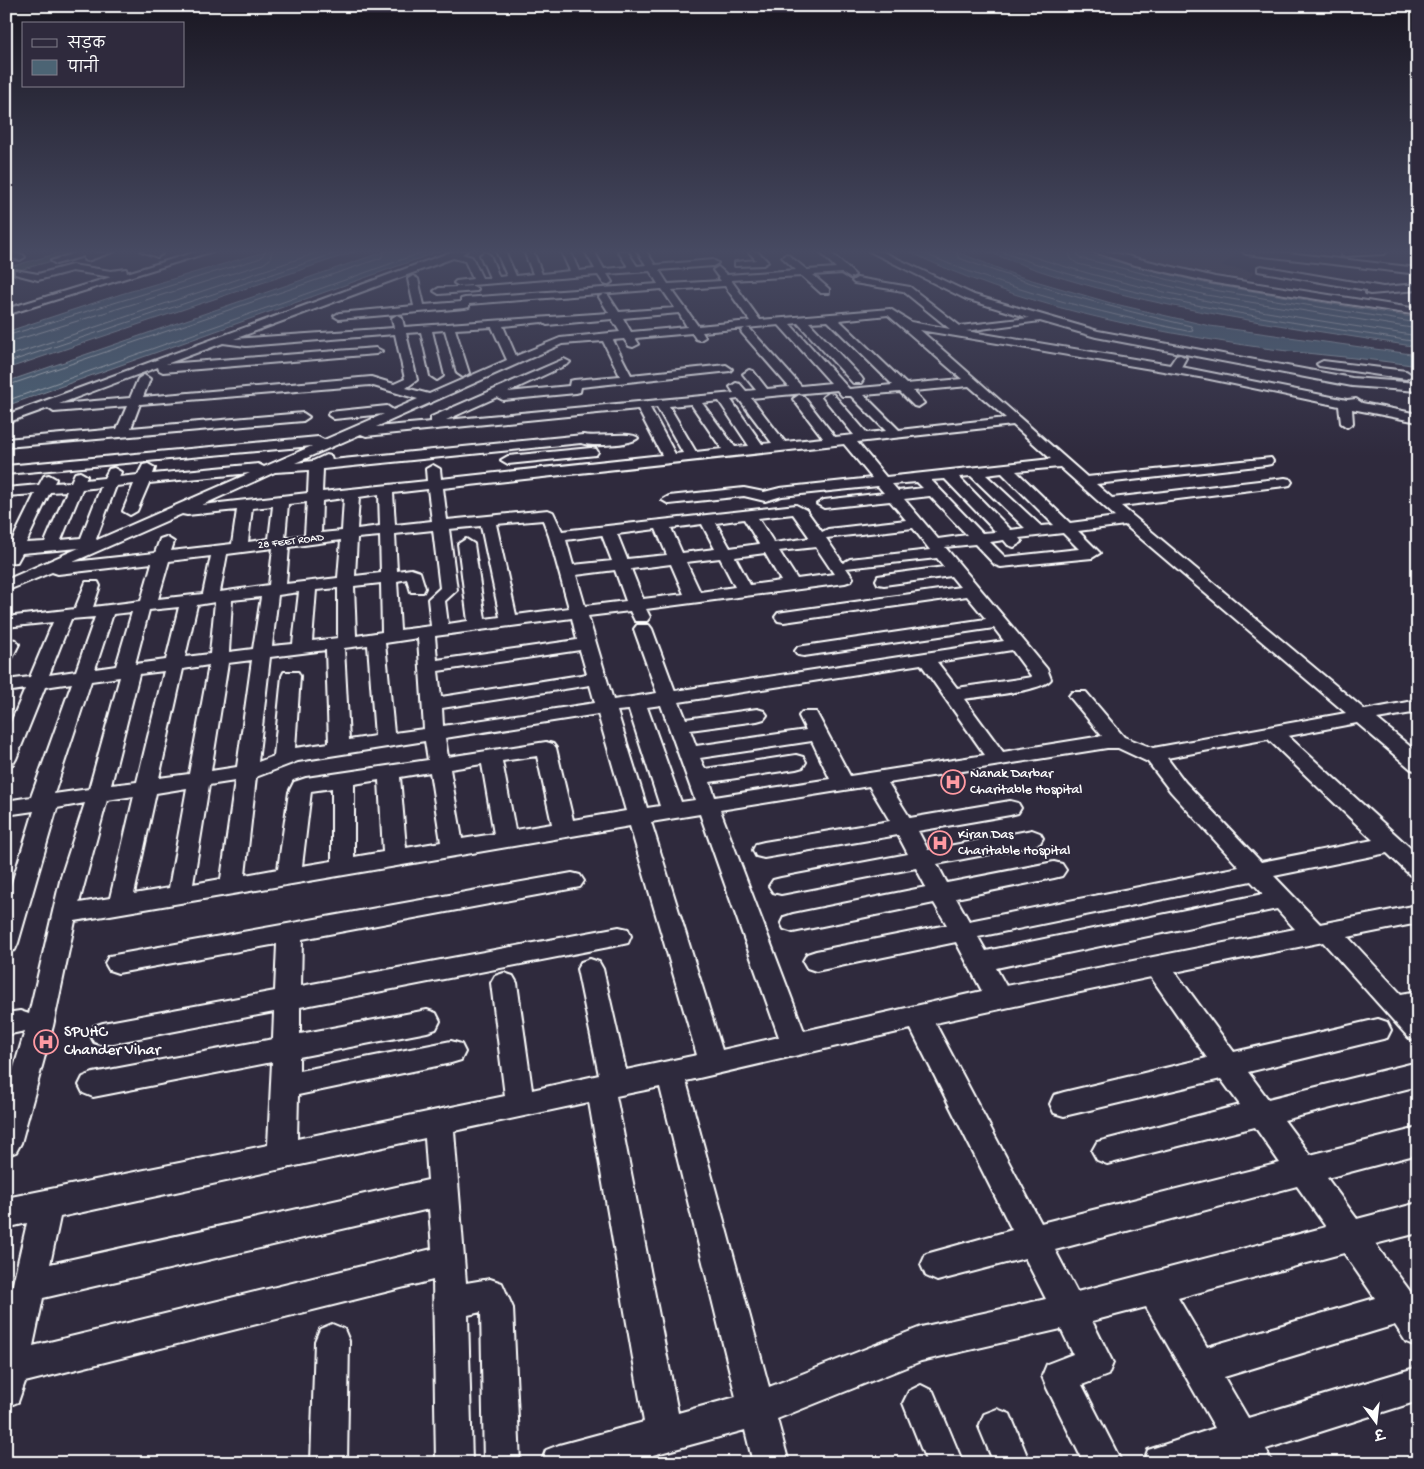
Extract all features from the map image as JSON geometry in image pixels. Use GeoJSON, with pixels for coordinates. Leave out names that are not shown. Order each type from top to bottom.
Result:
{"type":"FeatureCollection","features":[{"type":"Feature","properties":{"kind":"street"},"geometry":{"type":"LineString","coordinates":[[276,320],[38,408],[11,422],[6,442],[225,424],[274,390],[298,387],[321,390],[343,383],[375,381],[428,398]]}},
{"type":"Feature","properties":{"kind":"street"},"geometry":{"type":"LineString","coordinates":[[339,320],[339,336]]}},
{"type":"Feature","properties":{"kind":"street"},"geometry":{"type":"LineString","coordinates":[[368,320],[376,351],[375,381]]}},
{"type":"Feature","properties":{"kind":"street"},"geometry":{"type":"LineString","coordinates":[[396,388],[411,380],[397,320]]}},
{"type":"Feature","properties":{"kind":"street"},"geometry":{"type":"LineString","coordinates":[[444,320],[463,373]]}},
{"type":"Feature","properties":{"kind":"street"},"geometry":{"type":"LineString","coordinates":[[469,320],[470,325]]}},
{"type":"Feature","properties":{"kind":"street"},"geometry":{"type":"LineString","coordinates":[[546,320],[574,384]]}},
{"type":"Feature","properties":{"kind":"street"},"geometry":{"type":"LineString","coordinates":[[225,424],[231,394],[229,348],[240,344],[496,323],[562,320]]}},
{"type":"Feature","properties":{"kind":"street"},"geometry":{"type":"LineString","coordinates":[[583,320],[600,337],[621,367],[626,379]]}},
{"type":"Feature","properties":{"kind":"street"},"geometry":{"type":"LineString","coordinates":[[618,320],[626,334]]}},
{"type":"Feature","properties":{"kind":"street"},"geometry":{"type":"LineString","coordinates":[[653,320],[664,337]]}},
{"type":"Feature","properties":{"kind":"street"},"geometry":{"type":"LineString","coordinates":[[689,320],[695,329]]}},
{"type":"Feature","properties":{"kind":"street"},"geometry":{"type":"LineString","coordinates":[[748,320],[832,441]]}},
{"type":"Feature","properties":{"kind":"street"},"geometry":{"type":"LineString","coordinates":[[6,586],[556,342],[626,334],[664,337],[695,329],[752,327],[795,320]]}},
{"type":"Feature","properties":{"kind":"street"},"geometry":{"type":"LineString","coordinates":[[800,320],[896,434]]}},
{"type":"Feature","properties":{"kind":"street"},"geometry":{"type":"LineString","coordinates":[[833,320],[918,403]]}},
{"type":"Feature","properties":{"kind":"street"},"geometry":{"type":"LineString","coordinates":[[900,320],[1065,462],[1128,520],[1418,764]]}},
{"type":"Feature","properties":{"kind":"street"},"geometry":{"type":"LineString","coordinates":[[945,320],[960,332],[1011,323],[1044,320],[1107,337],[1183,352],[1361,383],[1418,387]]}},
{"type":"Feature","properties":{"kind":"street"},"geometry":{"type":"LineString","coordinates":[[1004,320],[1011,323]]}},
{"type":"Feature","properties":{"kind":"street"},"geometry":{"type":"LineString","coordinates":[[1079,320],[1229,350],[1418,377]]}},
{"type":"Feature","properties":{"kind":"street"},"geometry":{"type":"LineString","coordinates":[[781,321],[846,393],[856,386],[903,388],[971,382]]}},
{"type":"Feature","properties":{"kind":"street"},"geometry":{"type":"LineString","coordinates":[[496,323],[513,361]]}},
{"type":"Feature","properties":{"kind":"street"},"geometry":{"type":"LineString","coordinates":[[908,326],[960,332],[1244,380],[1344,404],[1418,418]]}},
{"type":"Feature","properties":{"kind":"street"},"geometry":{"type":"LineString","coordinates":[[426,329],[437,376]]}},
{"type":"Feature","properties":{"kind":"street"},"geometry":{"type":"LineString","coordinates":[[321,390],[322,337]]}},
{"type":"Feature","properties":{"kind":"street"},"geometry":{"type":"LineString","coordinates":[[221,340],[240,344]]}},
{"type":"Feature","properties":{"kind":"street"},"geometry":{"type":"LineString","coordinates":[[270,341],[274,390],[273,412]]}},
{"type":"Feature","properties":{"kind":"street"},"geometry":{"type":"LineString","coordinates":[[151,366],[171,368],[231,367],[321,359],[376,351]]}},
{"type":"Feature","properties":{"kind":"street"},"geometry":{"type":"LineString","coordinates":[[1174,369],[1183,352]]}},
{"type":"Feature","properties":{"kind":"street"},"geometry":{"type":"LineString","coordinates":[[621,367],[711,359]]}},
{"type":"Feature","properties":{"kind":"street"},"geometry":{"type":"LineString","coordinates":[[342,362],[343,383]]}},
{"type":"Feature","properties":{"kind":"street"},"geometry":{"type":"LineString","coordinates":[[38,408],[90,406],[231,394],[250,407],[299,417],[298,365]]}},
{"type":"Feature","properties":{"kind":"street"},"geometry":{"type":"LineString","coordinates":[[250,407],[254,368]]}},
{"type":"Feature","properties":{"kind":"street"},"geometry":{"type":"LineString","coordinates":[[199,426],[204,396],[211,372]]}},
{"type":"Feature","properties":{"kind":"street"},"geometry":{"type":"LineString","coordinates":[[420,427],[486,398],[574,384],[698,372],[728,373],[742,395],[782,447]]}},
{"type":"Feature","properties":{"kind":"street"},"geometry":{"type":"LineString","coordinates":[[698,372],[720,397],[759,450]]}},
{"type":"Feature","properties":{"kind":"street"},"geometry":{"type":"LineString","coordinates":[[750,374],[764,393]]}},
{"type":"Feature","properties":{"kind":"street"},"geometry":{"type":"LineString","coordinates":[[146,431],[165,376]]}},
{"type":"Feature","properties":{"kind":"street"},"geometry":{"type":"LineString","coordinates":[[122,433],[144,379]]}},
{"type":"Feature","properties":{"kind":"street"},"geometry":{"type":"LineString","coordinates":[[172,429],[187,380]]}},
{"type":"Feature","properties":{"kind":"street"},"geometry":{"type":"LineString","coordinates":[[456,411],[574,384]]}},
{"type":"Feature","properties":{"kind":"street"},"geometry":{"type":"LineString","coordinates":[[486,398],[574,384],[616,407],[632,441],[590,442],[583,439],[548,437],[525,444],[504,447],[316,466],[241,469],[144,478],[44,488],[7,494],[12,472],[88,461],[246,447],[420,427],[574,384]]}},
{"type":"Feature","properties":{"kind":"street"},"geometry":{"type":"LineString","coordinates":[[616,407],[652,401],[694,400],[764,393],[798,394],[839,386]]}},
{"type":"Feature","properties":{"kind":"street"},"geometry":{"type":"LineString","coordinates":[[96,436],[115,388]]}},
{"type":"Feature","properties":{"kind":"street"},"geometry":{"type":"LineString","coordinates":[[829,397],[864,438]]}},
{"type":"Feature","properties":{"kind":"street"},"geometry":{"type":"LineString","coordinates":[[1344,404],[1386,399]]}},
{"type":"Feature","properties":{"kind":"street"},"geometry":{"type":"LineString","coordinates":[[694,400],[732,452]]}},
{"type":"Feature","properties":{"kind":"street"},"geometry":{"type":"LineString","coordinates":[[652,401],[692,457]]}},
{"type":"Feature","properties":{"kind":"street"},"geometry":{"type":"LineString","coordinates":[[652,401],[671,459]]}},
{"type":"Feature","properties":{"kind":"street"},"geometry":{"type":"LineString","coordinates":[[1344,404],[1347,423]]}},
{"type":"Feature","properties":{"kind":"street"},"geometry":{"type":"LineString","coordinates":[[74,437],[90,406]]}},
{"type":"Feature","properties":{"kind":"street"},"geometry":{"type":"LineString","coordinates":[[56,439],[72,407]]}},
{"type":"Feature","properties":{"kind":"street"},"geometry":{"type":"LineString","coordinates":[[334,415],[404,409]]}},
{"type":"Feature","properties":{"kind":"street"},"geometry":{"type":"LineString","coordinates":[[140,526],[244,510],[281,502],[1016,421]]}},
{"type":"Feature","properties":{"kind":"street"},"geometry":{"type":"LineString","coordinates":[[522,425],[525,444]]}},
{"type":"Feature","properties":{"kind":"street"},"geometry":{"type":"LineString","coordinates":[[848,440],[1017,644],[1042,678],[1035,682],[952,695]]}},
{"type":"Feature","properties":{"kind":"street"},"geometry":{"type":"LineString","coordinates":[[241,469],[246,447]]}},
{"type":"Feature","properties":{"kind":"street"},"geometry":{"type":"LineString","coordinates":[[504,447],[514,477]]}},
{"type":"Feature","properties":{"kind":"street"},"geometry":{"type":"LineString","coordinates":[[316,466],[345,450],[366,448]]}},
{"type":"Feature","properties":{"kind":"street"},"geometry":{"type":"LineString","coordinates":[[460,451],[467,482]]}},
{"type":"Feature","properties":{"kind":"street"},"geometry":{"type":"LineString","coordinates":[[508,460],[591,452]]}},
{"type":"Feature","properties":{"kind":"street"},"geometry":{"type":"LineString","coordinates":[[130,512],[154,455]]}},
{"type":"Feature","properties":{"kind":"street"},"geometry":{"type":"LineString","coordinates":[[87,542],[119,458]]}},
{"type":"Feature","properties":{"kind":"street"},"geometry":{"type":"LineString","coordinates":[[178,475],[182,458]]}},
{"type":"Feature","properties":{"kind":"street"},"geometry":{"type":"LineString","coordinates":[[51,546],[88,461]]}},
{"type":"Feature","properties":{"kind":"street"},"geometry":{"type":"LineString","coordinates":[[1086,481],[1266,461]]}},
{"type":"Feature","properties":{"kind":"street"},"geometry":{"type":"LineString","coordinates":[[668,500],[744,492],[765,497],[780,492],[1065,462]]}},
{"type":"Feature","properties":{"kind":"street"},"geometry":{"type":"LineString","coordinates":[[313,540],[316,466]]}},
{"type":"Feature","properties":{"kind":"street"},"geometry":{"type":"LineString","coordinates":[[920,478],[1000,562],[1092,553],[1068,527],[1004,468]]}},
{"type":"Feature","properties":{"kind":"street"},"geometry":{"type":"LineString","coordinates":[[433,469],[442,525],[449,590],[436,599],[429,667],[434,734],[453,849]]}},
{"type":"Feature","properties":{"kind":"street"},"geometry":{"type":"LineString","coordinates":[[10,554],[53,471]]}},
{"type":"Feature","properties":{"kind":"street"},"geometry":{"type":"LineString","coordinates":[[974,471],[1037,531]]}},
{"type":"Feature","properties":{"kind":"street"},"geometry":{"type":"LineString","coordinates":[[948,474],[1032,560]]}},
{"type":"Feature","properties":{"kind":"street"},"geometry":{"type":"LineString","coordinates":[[1111,503],[1285,482]]}},
{"type":"Feature","properties":{"kind":"street"},"geometry":{"type":"LineString","coordinates":[[385,741],[384,638],[389,530],[386,490]]}},
{"type":"Feature","properties":{"kind":"street"},"geometry":{"type":"LineString","coordinates":[[824,504],[934,491]]}},
{"type":"Feature","properties":{"kind":"street"},"geometry":{"type":"LineString","coordinates":[[339,748],[341,643],[352,494]]}},
{"type":"Feature","properties":{"kind":"street"},"geometry":{"type":"LineString","coordinates":[[852,500],[872,528]]}},
{"type":"Feature","properties":{"kind":"street"},"geometry":{"type":"LineString","coordinates":[[232,886],[261,654],[273,590],[281,502]]}},
{"type":"Feature","properties":{"kind":"street"},"geometry":{"type":"LineString","coordinates":[[6,686],[384,638],[578,611],[844,578],[824,538],[796,509],[557,536],[567,571],[578,611],[587,644],[597,678],[712,1062]]}},
{"type":"Feature","properties":{"kind":"street"},"geometry":{"type":"LineString","coordinates":[[168,513],[244,510]]}},
{"type":"Feature","properties":{"kind":"street"},"geometry":{"type":"LineString","coordinates":[[239,548],[244,510]]}},
{"type":"Feature","properties":{"kind":"street"},"geometry":{"type":"LineString","coordinates":[[748,513],[792,585]]}},
{"type":"Feature","properties":{"kind":"street","name":"28 FEET ROAD"},"geometry":{"type":"LineString","coordinates":[[39,571],[102,564],[164,550],[220,550],[544,514],[549,516],[557,536]]}},
{"type":"Feature","properties":{"kind":"street"},"geometry":{"type":"LineString","coordinates":[[706,518],[745,591]]}},
{"type":"Feature","properties":{"kind":"street"},"geometry":{"type":"LineString","coordinates":[[487,520],[509,621]]}},
{"type":"Feature","properties":{"kind":"street"},"geometry":{"type":"LineString","coordinates":[[850,564],[977,539],[1128,520]]}},
{"type":"Feature","properties":{"kind":"street"},"geometry":{"type":"LineString","coordinates":[[661,523],[694,597]]}},
{"type":"Feature","properties":{"kind":"street"},"geometry":{"type":"LineString","coordinates":[[567,571],[769,548],[872,528],[917,523]]}},
{"type":"Feature","properties":{"kind":"street"},"geometry":{"type":"LineString","coordinates":[[608,530],[795,1044]]}},
{"type":"Feature","properties":{"kind":"street"},"geometry":{"type":"LineString","coordinates":[[10,554],[51,546],[108,540]]}},
{"type":"Feature","properties":{"kind":"street"},"geometry":{"type":"LineString","coordinates":[[466,544],[477,625]]}},
{"type":"Feature","properties":{"kind":"street"},"geometry":{"type":"LineString","coordinates":[[6,1143],[40,1026],[73,877],[98,795],[145,605],[164,550]]}},
{"type":"Feature","properties":{"kind":"street"},"geometry":{"type":"LineString","coordinates":[[180,894],[219,659],[218,597],[220,550]]}},
{"type":"Feature","properties":{"kind":"street"},"geometry":{"type":"LineString","coordinates":[[6,759],[38,682],[73,614],[94,583],[102,564]]}},
{"type":"Feature","properties":{"kind":"street"},"geometry":{"type":"LineString","coordinates":[[884,580],[956,570]]}},
{"type":"Feature","properties":{"kind":"street"},"geometry":{"type":"LineString","coordinates":[[6,622],[387,577],[414,575],[417,588]]}},
{"type":"Feature","properties":{"kind":"street"},"geometry":{"type":"LineString","coordinates":[[302,648],[308,586]]}},
{"type":"Feature","properties":{"kind":"street"},"geometry":{"type":"LineString","coordinates":[[784,617],[972,590]]}},
{"type":"Feature","properties":{"kind":"street"},"geometry":{"type":"LineString","coordinates":[[120,904],[189,600]]}},
{"type":"Feature","properties":{"kind":"street"},"geometry":{"type":"LineString","coordinates":[[6,943],[44,802],[106,610]]}},
{"type":"Feature","properties":{"kind":"street"},"geometry":{"type":"LineString","coordinates":[[804,651],[998,622]]}},
{"type":"Feature","properties":{"kind":"street"},"geometry":{"type":"LineString","coordinates":[[429,667],[587,644]]}},
{"type":"Feature","properties":{"kind":"street"},"geometry":{"type":"LineString","coordinates":[[6,808],[261,770],[294,755],[669,699],[1017,644]]}},
{"type":"Feature","properties":{"kind":"street"},"geometry":{"type":"LineString","coordinates":[[926,659],[998,759]]}},
{"type":"Feature","properties":{"kind":"street"},"geometry":{"type":"LineString","coordinates":[[284,759],[291,676]]}},
{"type":"Feature","properties":{"kind":"street"},"geometry":{"type":"LineString","coordinates":[[432,704],[597,678]]}},
{"type":"Feature","properties":{"kind":"street"},"geometry":{"type":"LineString","coordinates":[[1079,696],[1117,741],[1155,757],[1158,764],[1178,787],[1282,899],[1321,934],[1407,1004],[1418,1030]]}},
{"type":"Feature","properties":{"kind":"street"},"geometry":{"type":"LineString","coordinates":[[636,703],[673,811]]}},
{"type":"Feature","properties":{"kind":"street"},"geometry":{"type":"LineString","coordinates":[[1155,757],[1160,754],[1418,706]]}},
{"type":"Feature","properties":{"kind":"street"},"geometry":{"type":"LineString","coordinates":[[679,726],[757,715]]}},
{"type":"Feature","properties":{"kind":"street"},"geometry":{"type":"LineString","coordinates":[[689,753],[813,725],[843,783]]}},
{"type":"Feature","properties":{"kind":"street"},"geometry":{"type":"LineString","coordinates":[[1273,733],[1418,869]]}},
{"type":"Feature","properties":{"kind":"street"},"geometry":{"type":"LineString","coordinates":[[65,914],[708,805],[1117,741]]}},
{"type":"Feature","properties":{"kind":"street"},"geometry":{"type":"LineString","coordinates":[[289,876],[301,787],[546,748],[564,830]]}},
{"type":"Feature","properties":{"kind":"street"},"geometry":{"type":"LineString","coordinates":[[491,757],[506,840]]}},
{"type":"Feature","properties":{"kind":"street"},"geometry":{"type":"LineString","coordinates":[[698,777],[796,762]]}},
{"type":"Feature","properties":{"kind":"street"},"geometry":{"type":"LineString","coordinates":[[389,773],[395,859]]}},
{"type":"Feature","properties":{"kind":"street"},"geometry":{"type":"LineString","coordinates":[[874,778],[904,826],[999,998]]}},
{"type":"Feature","properties":{"kind":"street"},"geometry":{"type":"LineString","coordinates":[[343,780],[343,868]]}},
{"type":"Feature","properties":{"kind":"street"},"geometry":{"type":"LineString","coordinates":[[764,850],[1010,808]]}},
{"type":"Feature","properties":{"kind":"street"},"geometry":{"type":"LineString","coordinates":[[781,886],[1032,838]]}},
{"type":"Feature","properties":{"kind":"street"},"geometry":{"type":"LineString","coordinates":[[816,961],[1392,844]]}},
{"type":"Feature","properties":{"kind":"street"},"geometry":{"type":"LineString","coordinates":[[793,923],[1054,870]]}},
{"type":"Feature","properties":{"kind":"street"},"geometry":{"type":"LineString","coordinates":[[118,962],[572,881]]}},
{"type":"Feature","properties":{"kind":"street"},"geometry":{"type":"LineString","coordinates":[[978,962],[1282,899]]}},
{"type":"Feature","properties":{"kind":"street"},"geometry":{"type":"LineString","coordinates":[[6,1213],[670,1073],[999,998],[1418,914]]}},
{"type":"Feature","properties":{"kind":"street"},"geometry":{"type":"LineString","coordinates":[[282,1155],[290,932]]}},
{"type":"Feature","properties":{"kind":"street"},"geometry":{"type":"LineString","coordinates":[[103,1034],[288,997],[619,936]]}},
{"type":"Feature","properties":{"kind":"street"},"geometry":{"type":"LineString","coordinates":[[1157,967],[1409,1318],[1199,1367]]}},
{"type":"Feature","properties":{"kind":"street"},"geometry":{"type":"LineString","coordinates":[[590,969],[608,1086],[644,1447]]}},
{"type":"Feature","properties":{"kind":"street"},"geometry":{"type":"LineString","coordinates":[[504,983],[520,1104]]}},
{"type":"Feature","properties":{"kind":"street"},"geometry":{"type":"LineString","coordinates":[[918,1016],[1096,1362],[1060,1376],[1104,1463]]}},
{"type":"Feature","properties":{"kind":"street"},"geometry":{"type":"LineString","coordinates":[[93,1085],[426,1021]]}},
{"type":"Feature","properties":{"kind":"street"},"geometry":{"type":"LineString","coordinates":[[1064,1104],[1378,1030]]}},
{"type":"Feature","properties":{"kind":"street"},"geometry":{"type":"LineString","coordinates":[[285,1086],[451,1052]]}},
{"type":"Feature","properties":{"kind":"street"},"geometry":{"type":"LineString","coordinates":[[670,1073],[771,1463]]}},
{"type":"Feature","properties":{"kind":"street"},"geometry":{"type":"LineString","coordinates":[[1107,1151],[1418,1074]]}},
{"type":"Feature","properties":{"kind":"street"},"geometry":{"type":"LineString","coordinates":[[440,1122],[451,1305],[454,1463]]}},
{"type":"Feature","properties":{"kind":"street"},"geometry":{"type":"LineString","coordinates":[[937,1265],[1418,1141]]}},
{"type":"Feature","properties":{"kind":"street"},"geometry":{"type":"LineString","coordinates":[[30,1285],[444,1191]]}},
{"type":"Feature","properties":{"kind":"street"},"geometry":{"type":"LineString","coordinates":[[47,1205],[9,1379],[448,1260]]}},
{"type":"Feature","properties":{"kind":"street"},"geometry":{"type":"LineString","coordinates":[[559,1463],[644,1447],[758,1409],[920,1344],[1069,1311],[1418,1218]]}},
{"type":"Feature","properties":{"kind":"street"},"geometry":{"type":"LineString","coordinates":[[1154,1288],[1247,1451]]}},
{"type":"Feature","properties":{"kind":"street"},"geometry":{"type":"LineString","coordinates":[[451,1305],[475,1296],[490,1295],[496,1308],[502,1463]]}},
{"type":"Feature","properties":{"kind":"street"},"geometry":{"type":"LineString","coordinates":[[329,1463],[332,1341]]}},
{"type":"Feature","properties":{"kind":"street"},"geometry":{"type":"LineString","coordinates":[[1160,1463],[1247,1451],[1418,1384]]}},
{"type":"Feature","properties":{"kind":"street"},"geometry":{"type":"LineString","coordinates":[[921,1403],[945,1463]]}},
{"type":"Feature","properties":{"kind":"street"},"geometry":{"type":"LineString","coordinates":[[997,1426],[1012,1463]]}},
{"type":"Feature","properties":{"kind":"water"},"geometry":{"type":"Polygon","coordinates":[[[44,320],[153,320],[6,369],[6,332],[44,320]]]}},
{"type":"Feature","properties":{"kind":"water"},"geometry":{"type":"Polygon","coordinates":[[[187,320],[248,320],[6,406],[6,382],[187,320]]]}},
{"type":"Feature","properties":{"kind":"water"},"geometry":{"type":"Polygon","coordinates":[[[1109,320],[1182,320],[1210,326],[1418,355],[1418,366],[1264,348],[1109,320]]]}},
{"type":"Feature","properties":{"kind":"water"},"geometry":{"type":"Polygon","coordinates":[[[1245,320],[1418,320],[1418,347],[1245,320]]]}},
{"type":"Feature","properties":{"kind":"place","name":"Nanak Darbar Charitable Hospital"},"geometry":{"type":"Point","coordinates":[953,782]}},
{"type":"Feature","properties":{"kind":"place","name":"Kiran Das Charitable Hospital"},"geometry":{"type":"Point","coordinates":[940,843]}},
{"type":"Feature","properties":{"kind":"place","name":"SPUHC Chander Vihar"},"geometry":{"type":"Point","coordinates":[46,1042]}}]}
